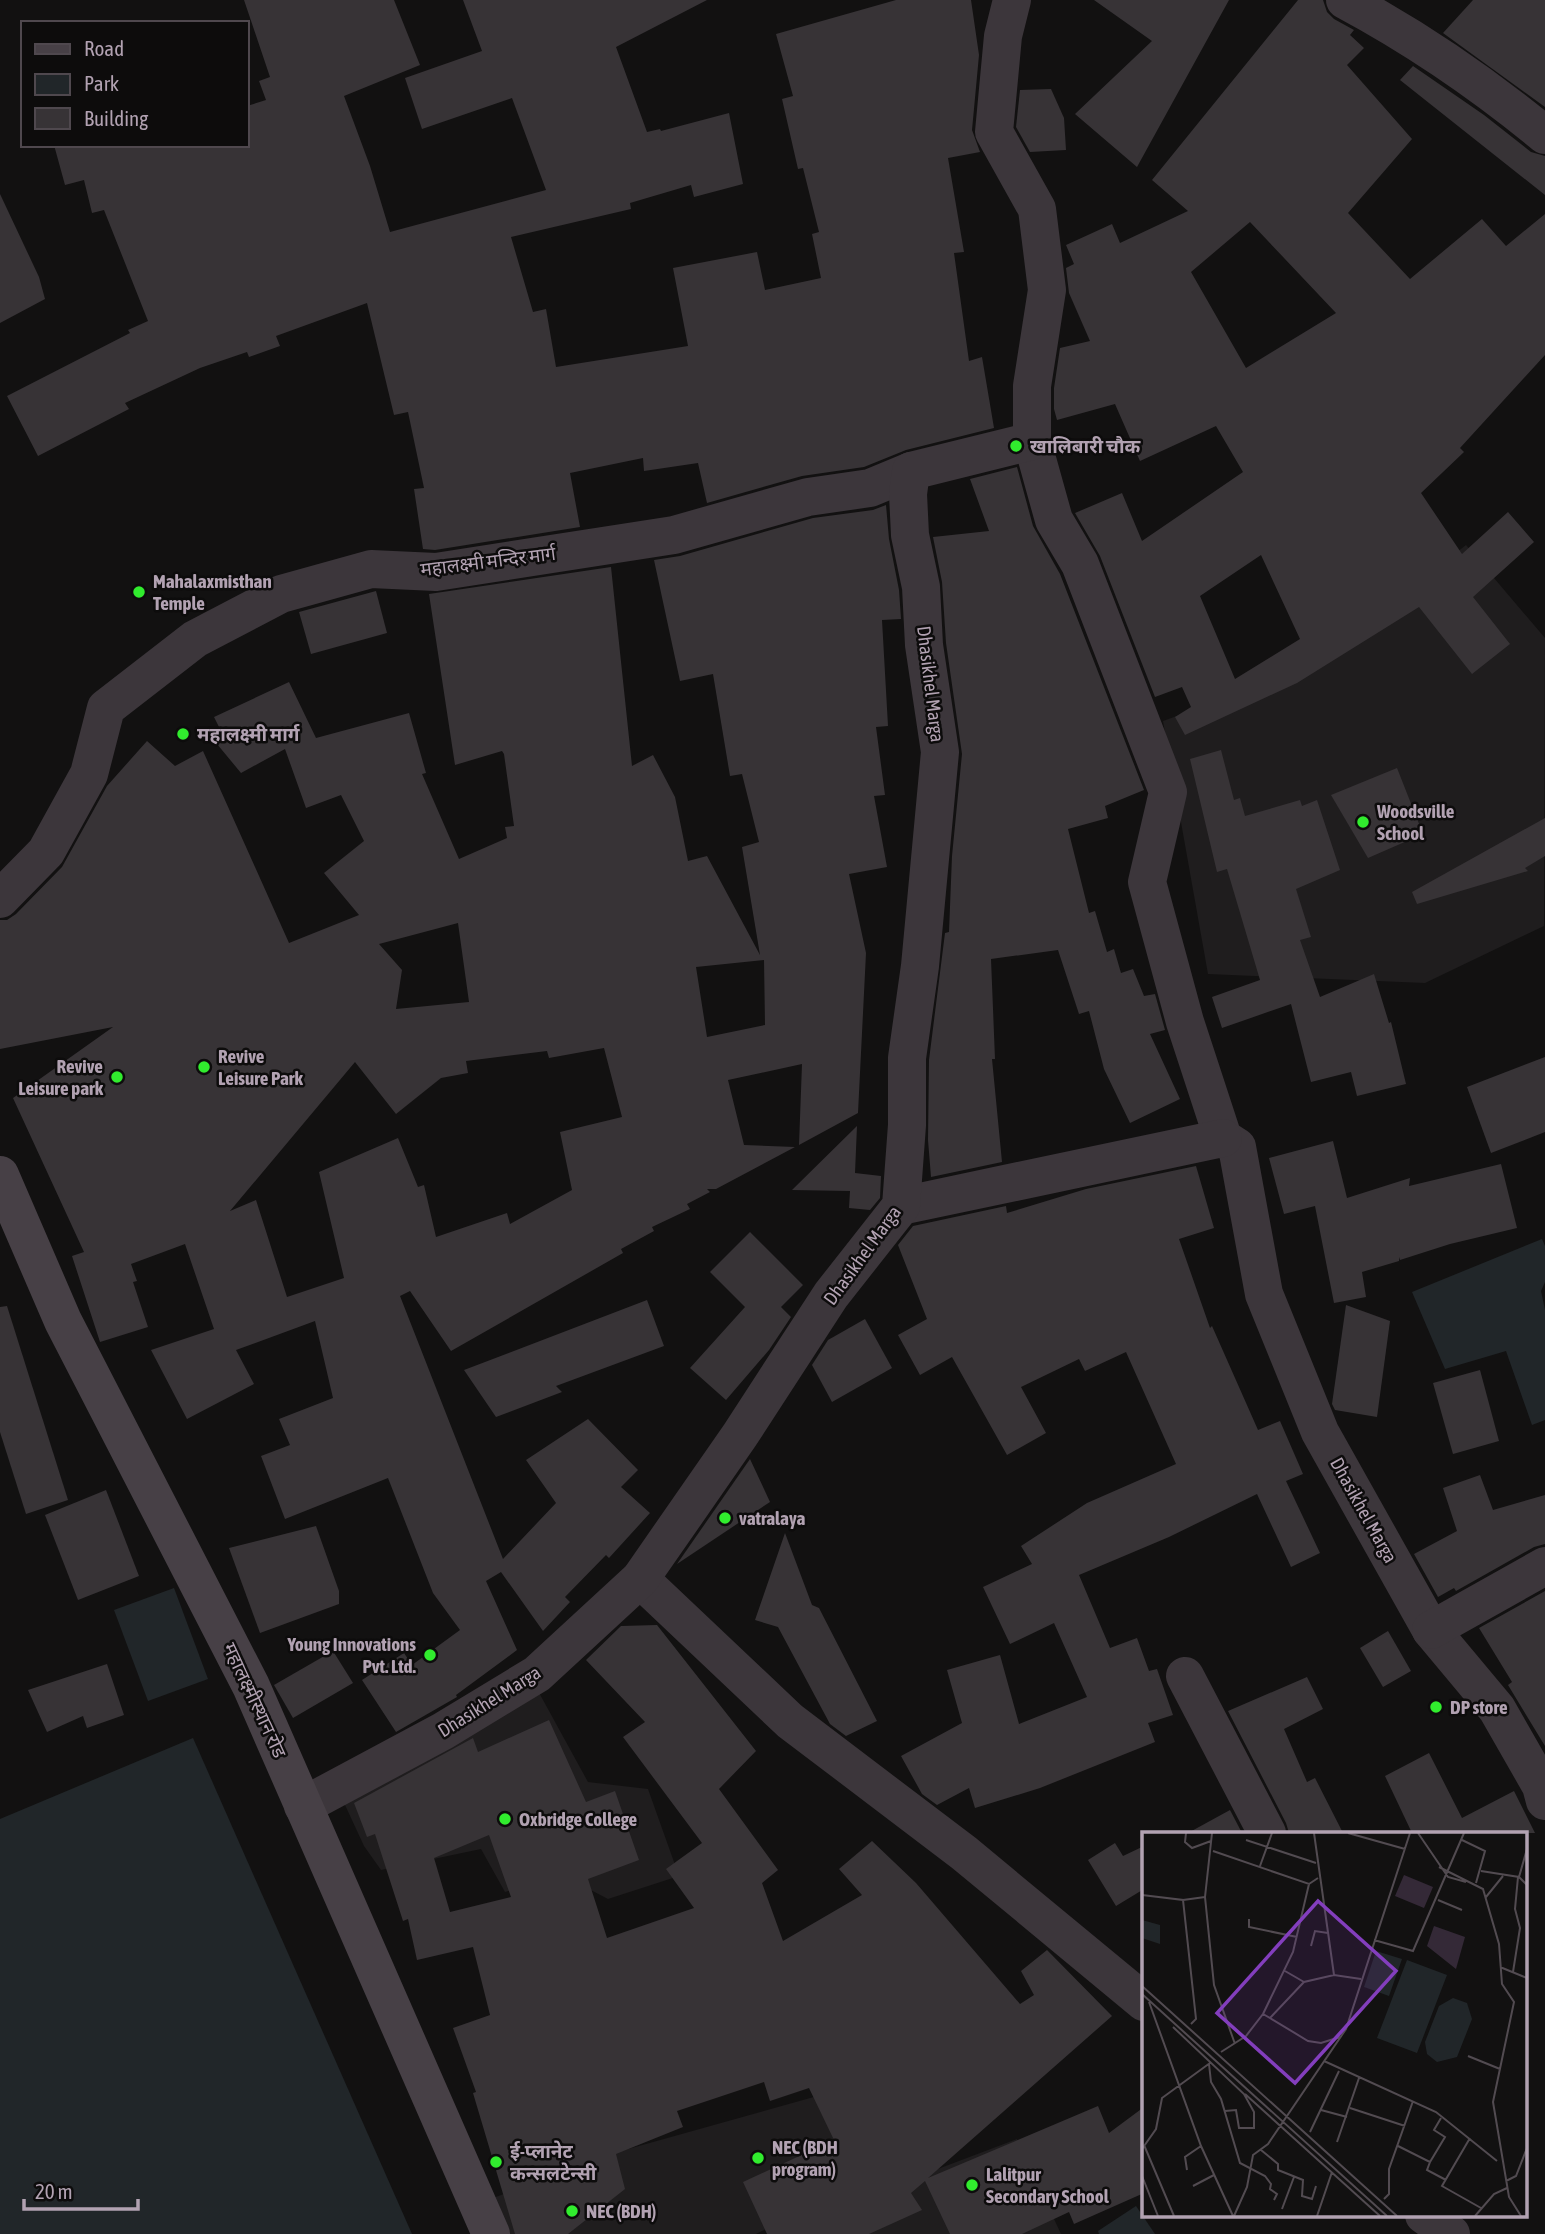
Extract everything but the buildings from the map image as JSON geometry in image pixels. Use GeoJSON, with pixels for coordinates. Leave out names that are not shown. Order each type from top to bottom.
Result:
{"type":"FeatureCollection","features":[{"type":"Feature","properties":{"kind":"street","name":"Dhasikhel Marga"},"geometry":{"type":"LineString","coordinates":[[1012,0],[1003,36],[994,132],[1037,209],[1042,249],[1047,290],[1032,386],[1032,441],[1054,520],[1080,564],[1168,792],[1147,881],[1185,1022],[1223,1138],[1237,1147],[1264,1294],[1320,1432],[1431,1630],[1497,1709],[1541,1786],[1545,1801]]}},
{"type":"Feature","properties":{"kind":"street"},"geometry":{"type":"LineString","coordinates":[[1345,0],[1388,23],[1440,57],[1545,135]]}},
{"type":"Feature","properties":{"kind":"street"},"geometry":{"type":"LineString","coordinates":[[911,471],[1032,441]]}},
{"type":"Feature","properties":{"kind":"street","name":"Dhasikhel Marga"},"geometry":{"type":"LineString","coordinates":[[303,1806],[443,1731],[537,1674],[640,1579],[740,1435],[831,1295],[901,1206],[907,1125],[907,1058],[920,966],[940,752],[924,645],[921,587],[910,535],[908,494],[911,471]]}},
{"type":"Feature","properties":{"kind":"street","name":"महालक्ष्मी मन्दिर मार्ग"},"geometry":{"type":"LineString","coordinates":[[0,899],[46,852],[89,774],[106,708],[195,639],[281,594],[371,569],[436,572],[674,536],[808,498],[870,488],[911,471]]}},
{"type":"Feature","properties":{"kind":"street"},"geometry":{"type":"LineString","coordinates":[[901,1206],[1223,1138]]}},
{"type":"Feature","properties":{"kind":"street","name":"महालक्ष्मीस्थान रोड"},"geometry":{"type":"LineString","coordinates":[[0,1175],[62,1321],[251,1686],[491,2234]]}},
{"type":"Feature","properties":{"kind":"street"},"geometry":{"type":"LineString","coordinates":[[1431,1630],[1545,1566]]}},
{"type":"Feature","properties":{"kind":"street"},"geometry":{"type":"LineString","coordinates":[[640,1579],[790,1721],[1136,1983]]}},
{"type":"Feature","properties":{"kind":"street"},"geometry":{"type":"LineString","coordinates":[[1185,1676],[1265,1832]]}},
{"type":"Feature","properties":{"kind":"street"},"geometry":{"type":"LineString","coordinates":[[1425,2216],[1451,2234]]}},
{"type":"Feature","properties":{"kind":"shaded area","name":"Woodsville School"},"geometry":{"type":"Polygon","coordinates":[[[1466,545],[1545,638],[1544,926],[1425,983],[1208,974],[1163,721],[1210,704],[1447,560],[1466,545]]]}},
{"type":"Feature","properties":{"kind":"shaded area","name":"Oxbridge College"},"geometry":{"type":"Polygon","coordinates":[[[537,1689],[588,1782],[648,1789],[679,1876],[608,1899],[562,1875],[505,1892],[481,1849],[381,1870],[364,1846],[339,1792],[537,1689]]]}},
{"type":"Feature","properties":{"kind":"shaded area","name":"NEC (BDH program)"},"geometry":{"type":"Polygon","coordinates":[[[878,2079],[824,2201],[756,2234],[503,2234],[493,2198],[621,2151],[878,2079]]]}},
{"type":"Feature","properties":{"kind":"shaded area","name":"Lalitpur Secondary School"},"geometry":{"type":"Polygon","coordinates":[[[1017,2139],[1061,2234],[780,2234],[922,2175],[1017,2139]]]}},
{"type":"Feature","properties":{"kind":"green space"},"geometry":{"type":"Polygon","coordinates":[[[1542,1239],[1545,1246],[1545,1282],[1541,1291],[1545,1310],[1545,1420],[1532,1425],[1506,1351],[1445,1369],[1412,1292],[1542,1239]]]}},
{"type":"Feature","properties":{"kind":"green space"},"geometry":{"type":"Polygon","coordinates":[[[174,1588],[208,1679],[148,1701],[114,1610],[174,1588]]]}},
{"type":"Feature","properties":{"kind":"green space"},"geometry":{"type":"Polygon","coordinates":[[[193,1738],[412,2234],[0,2234],[0,1819],[193,1738]]]}},
{"type":"Feature","properties":{"kind":"green space"},"geometry":{"type":"Polygon","coordinates":[[[1136,2206],[1155,2234],[1099,2234],[1098,2231],[1136,2206]]]}},
{"type":"Feature","properties":{"kind":"place","name":"खालिबारी चौक"},"geometry":{"type":"Point","coordinates":[1016,446]}},
{"type":"Feature","properties":{"kind":"place","name":"Mahalaxmisthan Temple"},"geometry":{"type":"Point","coordinates":[139,592]}},
{"type":"Feature","properties":{"kind":"place","name":"महालक्ष्मी मार्ग"},"geometry":{"type":"Point","coordinates":[183,734]}},
{"type":"Feature","properties":{"kind":"place","name":"Woodsville School"},"geometry":{"type":"Point","coordinates":[1363,822]}},
{"type":"Feature","properties":{"kind":"place","name":"Revive Leisure Park"},"geometry":{"type":"Point","coordinates":[204,1067]}},
{"type":"Feature","properties":{"kind":"place","name":"Revive Leisure park"},"geometry":{"type":"Point","coordinates":[117,1077]}},
{"type":"Feature","properties":{"kind":"place","name":"vatralaya"},"geometry":{"type":"Point","coordinates":[725,1518]}},
{"type":"Feature","properties":{"kind":"place","name":"Young Innovations Pvt. Ltd."},"geometry":{"type":"Point","coordinates":[430,1655]}},
{"type":"Feature","properties":{"kind":"place","name":"DP store"},"geometry":{"type":"Point","coordinates":[1436,1707]}},
{"type":"Feature","properties":{"kind":"place","name":"Oxbridge College"},"geometry":{"type":"Point","coordinates":[505,1819]}},
{"type":"Feature","properties":{"kind":"place","name":"NEC (BDH program)"},"geometry":{"type":"Point","coordinates":[758,2158]}},
{"type":"Feature","properties":{"kind":"place","name":"ई-प्लानेट कन्सलटेन्सी"},"geometry":{"type":"Point","coordinates":[496,2162]}},
{"type":"Feature","properties":{"kind":"place","name":"Lalitpur Secondary School"},"geometry":{"type":"Point","coordinates":[972,2185]}},
{"type":"Feature","properties":{"kind":"place","name":"NEC (BDH)"},"geometry":{"type":"Point","coordinates":[572,2211]}}]}
